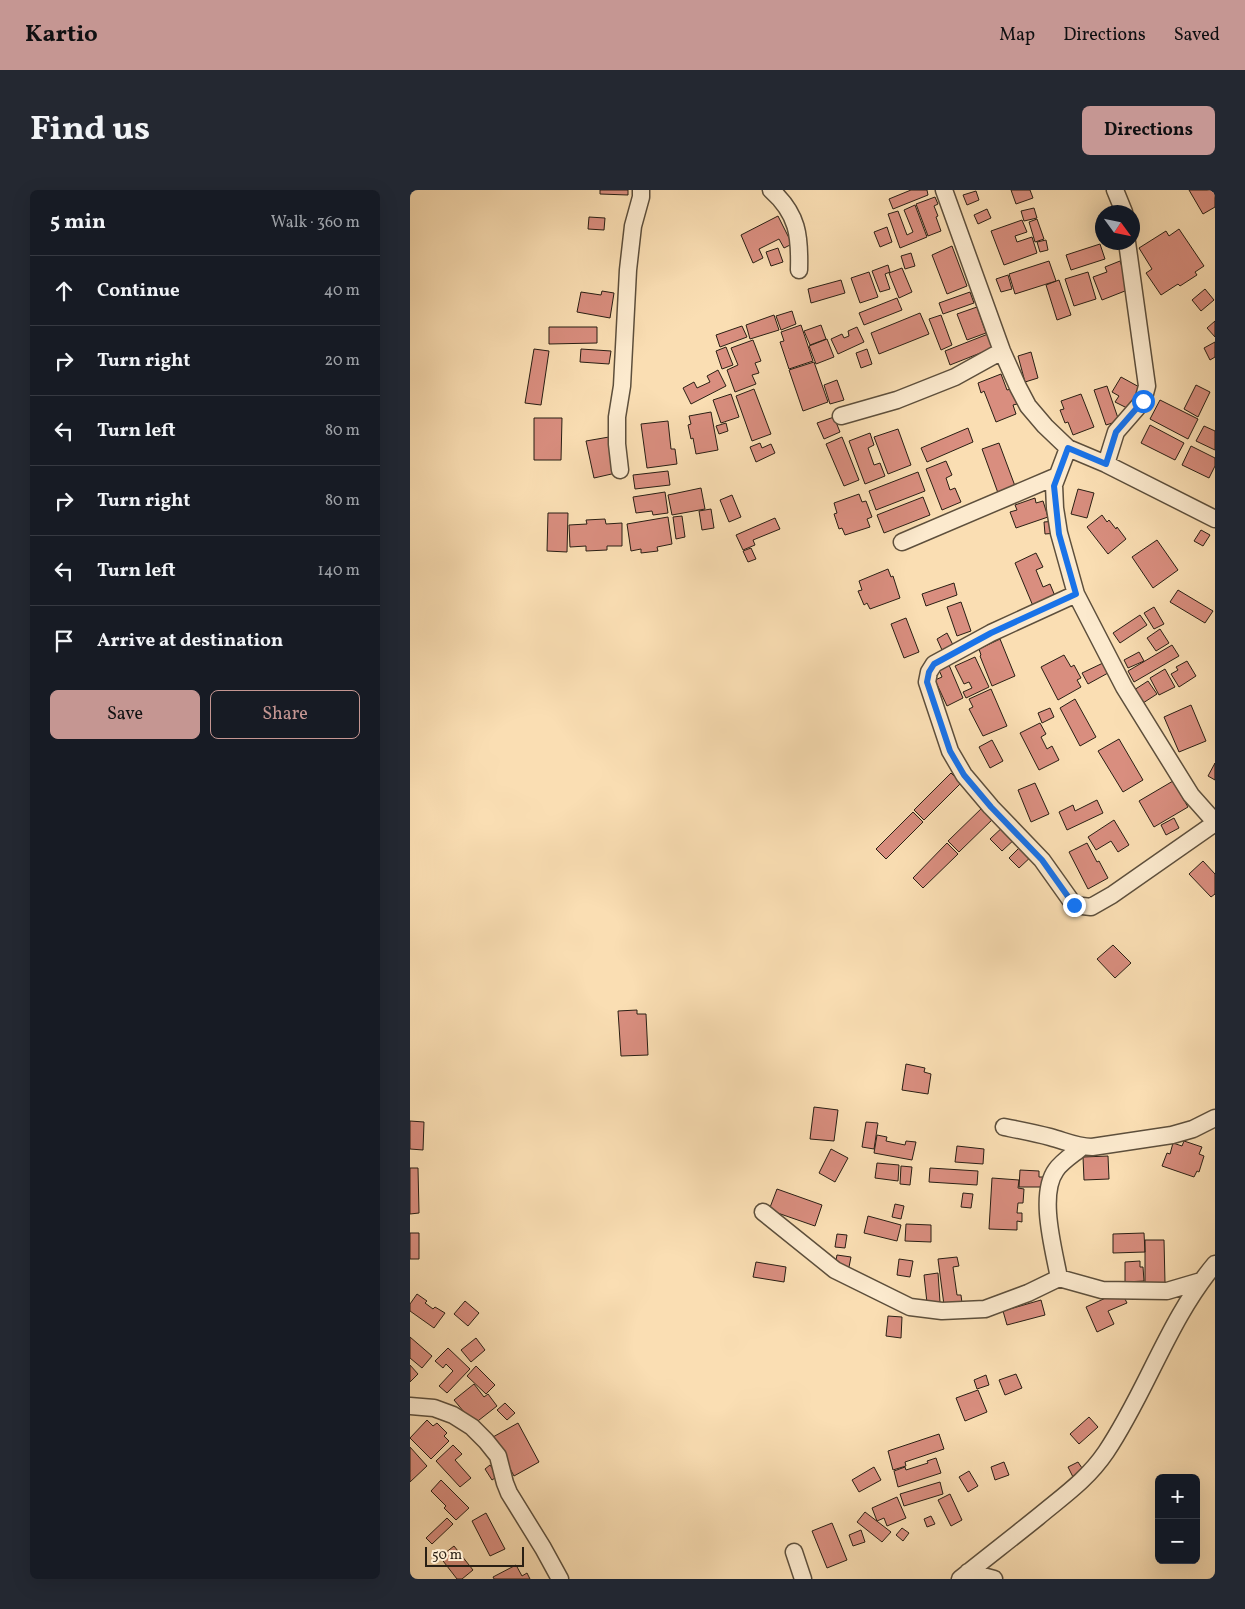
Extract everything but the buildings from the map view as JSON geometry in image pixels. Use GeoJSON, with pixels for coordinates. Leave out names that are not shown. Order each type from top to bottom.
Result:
{"type":"FeatureCollection","features":[{"type":"Feature","properties":{"kind":"street"},"geometry":{"type":"LineString","coordinates":[[620,470],[617,444],[617,417],[622,386],[628,270],[633,226],[641,197],[641,190]]}},
{"type":"Feature","properties":{"kind":"street"},"geometry":{"type":"LineString","coordinates":[[771,190],[782,200],[792,217],[800,242],[800,270]]}},
{"type":"Feature","properties":{"kind":"street"},"geometry":{"type":"LineString","coordinates":[[944,190],[1002,351],[1028,406],[1068,448],[1106,464],[1215,519]]}},
{"type":"Feature","properties":{"kind":"street"},"geometry":{"type":"LineString","coordinates":[[1115,190],[1121,205]]}},
{"type":"Feature","properties":{"kind":"street"},"geometry":{"type":"LineString","coordinates":[[1106,464],[1116,432],[1143,401],[1147,386],[1128,250]]}},
{"type":"Feature","properties":{"kind":"street"},"geometry":{"type":"LineString","coordinates":[[841,416],[897,400],[939,384],[1002,351]]}},
{"type":"Feature","properties":{"kind":"street"},"geometry":{"type":"LineString","coordinates":[[1068,448],[1054,486],[1059,534],[1076,594],[1124,687],[1191,795],[1215,822],[1112,895],[1091,907],[1074,905],[1042,860],[991,807],[964,775],[950,751],[927,682],[929,672],[934,664],[991,633],[1076,594]]}},
{"type":"Feature","properties":{"kind":"street"},"geometry":{"type":"LineString","coordinates":[[902,542],[1058,476]]}},
{"type":"Feature","properties":{"kind":"street"},"geometry":{"type":"LineString","coordinates":[[1004,1127],[1051,1137],[1082,1147],[1092,1147],[1172,1135],[1193,1129],[1215,1118]]}},
{"type":"Feature","properties":{"kind":"street"},"geometry":{"type":"LineString","coordinates":[[1059,1278],[1048,1219],[1048,1185],[1056,1170],[1082,1147]]}},
{"type":"Feature","properties":{"kind":"street"},"geometry":{"type":"LineString","coordinates":[[763,1212],[835,1270],[910,1307],[942,1311],[985,1309],[1028,1293],[1059,1278],[1102,1290],[1167,1291],[1200,1281]]}},
{"type":"Feature","properties":{"kind":"street"},"geometry":{"type":"LineString","coordinates":[[964,1576],[1082,1481],[1106,1453],[1127,1418],[1184,1307],[1200,1281],[1215,1264]]}},
{"type":"Feature","properties":{"kind":"street"},"geometry":{"type":"LineString","coordinates":[[410,1406],[434,1408],[453,1415],[472,1427],[486,1441],[498,1456],[509,1493],[560,1579]]}},
{"type":"Feature","properties":{"kind":"street"},"geometry":{"type":"LineString","coordinates":[[794,1552],[804,1579]]}},
{"type":"Feature","properties":{"kind":"street"},"geometry":{"type":"LineString","coordinates":[[964,1576],[994,1579]]}},
{"type":"Feature","properties":{"kind":"route"},"geometry":{"type":"LineString","coordinates":[[1074,905],[1042,860],[991,807],[964,775],[950,751],[927,682],[929,672],[934,664],[991,633],[1076,594],[1059,534],[1054,486],[1068,448],[1106,464],[1116,432],[1143,401]]}}]}
